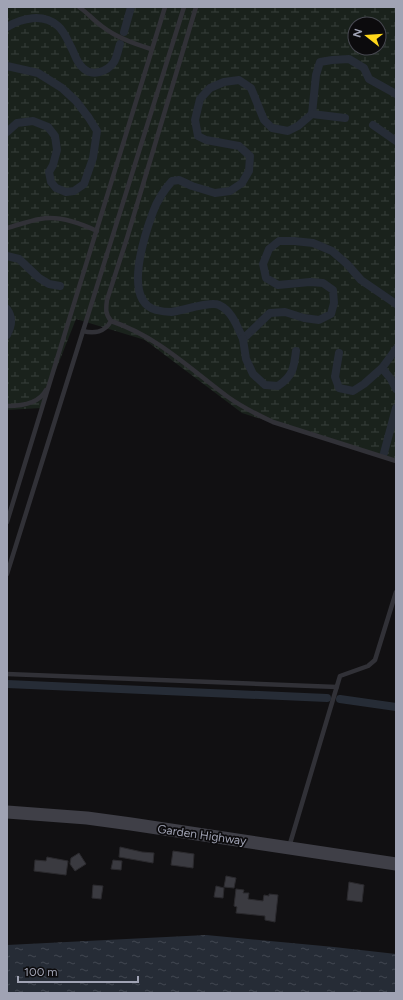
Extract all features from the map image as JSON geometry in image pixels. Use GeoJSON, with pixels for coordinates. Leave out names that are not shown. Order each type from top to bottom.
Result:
{"type":"FeatureCollection","features":[{"type":"Feature","properties":{"kind":"main road","name":"Garden Highway"},"geometry":{"type":"LineString","coordinates":[[7,812],[87,818],[396,864]]}},
{"type":"Feature","properties":{"kind":"lane"},"geometry":{"type":"LineString","coordinates":[[79,7],[102,27],[113,34],[151,49]]}},
{"type":"Feature","properties":{"kind":"lane"},"geometry":{"type":"LineString","coordinates":[[7,522],[53,376],[164,7]]}},
{"type":"Feature","properties":{"kind":"lane"},"geometry":{"type":"LineString","coordinates":[[7,574],[184,7]]}},
{"type":"Feature","properties":{"kind":"lane"},"geometry":{"type":"LineString","coordinates":[[196,7],[107,300],[107,317],[111,321],[161,345],[229,398],[261,416],[281,424],[396,461]]}},
{"type":"Feature","properties":{"kind":"lane"},"geometry":{"type":"LineString","coordinates":[[7,228],[41,218],[58,218],[82,224],[97,231]]}},
{"type":"Feature","properties":{"kind":"lane"},"geometry":{"type":"LineString","coordinates":[[83,331],[91,333],[98,332],[108,327],[111,321]]}},
{"type":"Feature","properties":{"kind":"lane"},"geometry":{"type":"LineString","coordinates":[[7,406],[22,405],[38,399],[45,393],[53,376]]}},
{"type":"Feature","properties":{"kind":"lane"},"geometry":{"type":"LineString","coordinates":[[288,848],[340,676],[368,666],[375,660],[396,592]]}},
{"type":"Feature","properties":{"kind":"lane"},"geometry":{"type":"LineString","coordinates":[[7,674],[337,687]]}},
{"type":"Feature","properties":{"kind":"green space"},"geometry":{"type":"Polygon","coordinates":[[[7,7],[396,7],[396,462],[242,413],[145,340],[76,319],[41,408],[7,410],[7,7]]]}},
{"type":"Feature","properties":{"kind":"water"},"geometry":{"type":"Polygon","coordinates":[[[206,935],[396,954],[396,993],[7,993],[7,945],[206,935]]]}},
{"type":"Feature","properties":{"kind":"building"},"geometry":{"type":"Polygon","coordinates":[[[120,847],[154,853],[153,863],[119,857],[120,847]]]}},
{"type":"Feature","properties":{"kind":"building"},"geometry":{"type":"Polygon","coordinates":[[[173,851],[194,854],[193,868],[171,865],[173,851]]]}},
{"type":"Feature","properties":{"kind":"building"},"geometry":{"type":"Polygon","coordinates":[[[79,853],[86,864],[75,871],[70,864],[71,858],[79,853]]]}},
{"type":"Feature","properties":{"kind":"building"},"geometry":{"type":"Polygon","coordinates":[[[47,857],[68,861],[66,875],[34,871],[35,860],[46,861],[47,857]]]}},
{"type":"Feature","properties":{"kind":"building"},"geometry":{"type":"Polygon","coordinates":[[[113,860],[122,861],[121,870],[111,869],[113,860]]]}},
{"type":"Feature","properties":{"kind":"building"},"geometry":{"type":"Polygon","coordinates":[[[226,876],[236,878],[234,888],[224,887],[226,876]]]}},
{"type":"Feature","properties":{"kind":"building"},"geometry":{"type":"Polygon","coordinates":[[[349,882],[364,885],[362,902],[347,900],[349,882]]]}},
{"type":"Feature","properties":{"kind":"building"},"geometry":{"type":"Polygon","coordinates":[[[93,885],[103,886],[101,899],[92,898],[93,885]]]}},
{"type":"Feature","properties":{"kind":"building"},"geometry":{"type":"Polygon","coordinates":[[[216,886],[224,888],[223,898],[214,897],[216,886]]]}},
{"type":"Feature","properties":{"kind":"building"},"geometry":{"type":"Polygon","coordinates":[[[236,889],[244,890],[243,893],[249,893],[248,899],[263,901],[264,895],[278,895],[275,922],[265,920],[265,916],[236,913],[237,907],[234,906],[236,889]]]}},
{"type":"Feature","properties":{"kind":"waterway"},"geometry":{"type":"LineString","coordinates":[[124,32],[131,7]]}},
{"type":"Feature","properties":{"kind":"waterway"},"geometry":{"type":"LineString","coordinates":[[7,27],[19,21],[32,18],[46,19],[52,22],[64,33],[77,61],[81,66],[87,71],[95,73],[103,71],[114,62],[120,44]]}},
{"type":"Feature","properties":{"kind":"waterway"},"geometry":{"type":"LineString","coordinates":[[396,94],[369,79],[364,68],[349,59],[320,62],[316,75],[312,114],[298,126],[288,131],[272,128],[264,120],[251,88],[239,80],[224,82],[210,88],[200,99],[195,120],[198,136],[206,140],[239,146],[250,156],[249,171],[242,183],[230,191],[215,193],[192,186],[179,180],[172,181],[159,200],[149,222],[141,250],[138,281],[140,294],[146,304],[156,310],[171,312],[209,304],[219,305],[231,315],[243,339],[270,313],[285,312],[304,318],[319,320],[331,314],[334,303],[333,290],[323,283],[310,282],[278,285],[266,278],[263,264],[269,249],[279,241],[294,241],[313,243],[332,251],[347,264],[361,280],[396,304]]}},
{"type":"Feature","properties":{"kind":"waterway"},"geometry":{"type":"LineString","coordinates":[[7,66],[38,73],[62,88],[76,101],[89,118],[97,131],[93,158],[84,184],[74,191],[66,192],[56,188],[51,182],[49,172],[53,165],[57,150],[55,136],[48,127],[33,121],[17,123],[7,132]]}},
{"type":"Feature","properties":{"kind":"waterway"},"geometry":{"type":"LineString","coordinates":[[312,114],[345,118]]}},
{"type":"Feature","properties":{"kind":"waterway"},"geometry":{"type":"LineString","coordinates":[[373,125],[396,141]]}},
{"type":"Feature","properties":{"kind":"waterway"},"geometry":{"type":"LineString","coordinates":[[7,256],[19,259],[39,278],[49,284],[60,286]]}},
{"type":"Feature","properties":{"kind":"waterway"},"geometry":{"type":"LineString","coordinates":[[7,309],[11,322],[7,335]]}},
{"type":"Feature","properties":{"kind":"waterway"},"geometry":{"type":"LineString","coordinates":[[243,339],[246,359],[253,374],[265,385],[278,386],[287,379],[292,371],[296,351]]}},
{"type":"Feature","properties":{"kind":"waterway"},"geometry":{"type":"LineString","coordinates":[[396,349],[382,368],[391,379],[396,389]]}},
{"type":"Feature","properties":{"kind":"waterway"},"geometry":{"type":"LineString","coordinates":[[339,353],[335,377],[339,388],[353,391],[364,384],[382,368]]}},
{"type":"Feature","properties":{"kind":"waterway"},"geometry":{"type":"LineString","coordinates":[[384,453],[396,408]]}},
{"type":"Feature","properties":{"kind":"waterway"},"geometry":{"type":"LineString","coordinates":[[7,684],[327,698]]}},
{"type":"Feature","properties":{"kind":"waterway"},"geometry":{"type":"LineString","coordinates":[[340,699],[396,707]]}}]}
